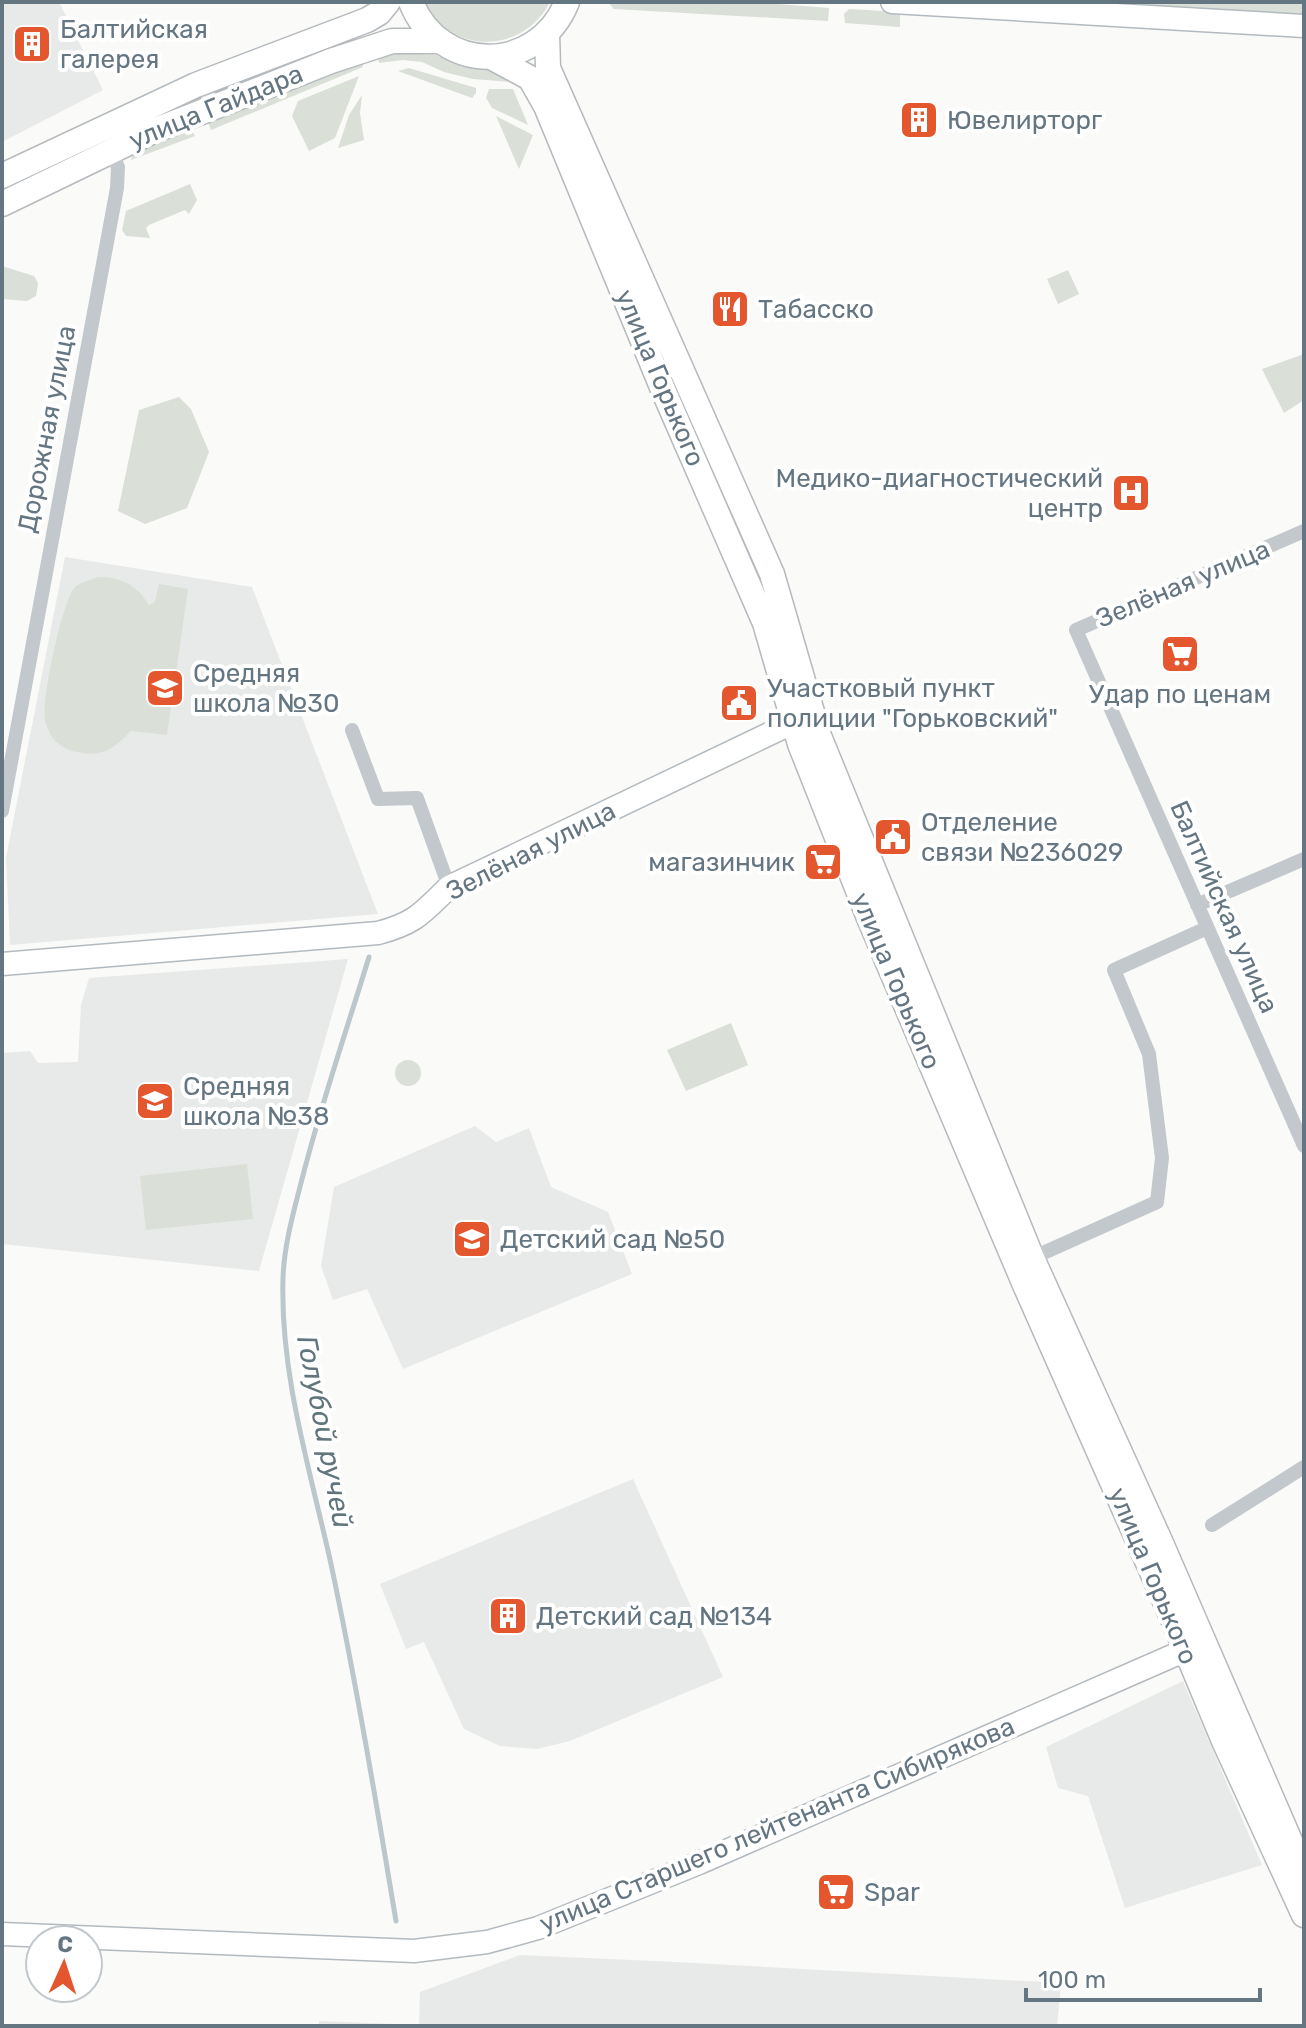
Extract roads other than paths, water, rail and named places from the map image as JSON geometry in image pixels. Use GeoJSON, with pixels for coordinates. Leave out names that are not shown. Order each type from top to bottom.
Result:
{"type":"FeatureCollection","features":[{"type":"Feature","properties":{"kind":"main road","name":"улица Гайдара"},"geometry":{"type":"LineString","coordinates":[[2,176],[196,85],[367,20],[379,13],[388,2]]}},
{"type":"Feature","properties":{"kind":"main road"},"geometry":{"type":"LineString","coordinates":[[411,2],[426,28],[439,41]]}},
{"type":"Feature","properties":{"kind":"main road"},"geometry":{"type":"LineString","coordinates":[[892,2],[1304,26]]}},
{"type":"Feature","properties":{"kind":"main road"},"geometry":{"type":"LineString","coordinates":[[491,57],[516,53],[547,33],[568,5]]}},
{"type":"Feature","properties":{"kind":"main road","name":"улица Горького"},"geometry":{"type":"LineString","coordinates":[[547,33],[548,68],[772,574],[803,717],[800,744],[869,918],[1025,1285],[1304,1873]]}},
{"type":"Feature","properties":{"kind":"main road","name":"улица Гайдара"},"geometry":{"type":"LineString","coordinates":[[2,204],[196,113],[370,47],[392,41],[439,41]]}},
{"type":"Feature","properties":{"kind":"main road","name":"улица Горького"},"geometry":{"type":"LineString","coordinates":[[439,41],[473,55],[491,57],[530,78],[546,106],[1195,1646],[1230,1755],[1304,1914]]}},
{"type":"Feature","properties":{"kind":"main road","name":"Зелёная улица"},"geometry":{"type":"LineString","coordinates":[[2,964],[378,933],[408,925],[449,887],[803,717]]}},
{"type":"Feature","properties":{"kind":"main road","name":"улица Старшего лейтенанта Сибирякова"},"geometry":{"type":"LineString","coordinates":[[2,1934],[414,1951],[450,1949],[487,1942],[538,1928],[706,1860],[1195,1646]]}},
{"type":"Feature","properties":{"kind":"street","name":"Дорожная улица"},"geometry":{"type":"LineString","coordinates":[[2,811],[117,188],[118,167],[110,151]]}},
{"type":"Feature","properties":{"kind":"street","name":"Зелёная улица"},"geometry":{"type":"LineString","coordinates":[[1100,688],[1076,630],[1304,531]]}},
{"type":"Feature","properties":{"kind":"street","name":"Балтийская улица"},"geometry":{"type":"LineString","coordinates":[[1100,688],[1304,1146]]}},
{"type":"Feature","properties":{"kind":"street"},"geometry":{"type":"LineString","coordinates":[[352,730],[378,799],[417,798],[449,887]]}},
{"type":"Feature","properties":{"kind":"street"},"geometry":{"type":"LineString","coordinates":[[1197,905],[1304,859]]}},
{"type":"Feature","properties":{"kind":"street"},"geometry":{"type":"LineString","coordinates":[[1032,1258],[1157,1202],[1162,1158],[1149,1054],[1114,970],[1207,928]]}},
{"type":"Feature","properties":{"kind":"street"},"geometry":{"type":"LineString","coordinates":[[1212,1525],[1304,1467]]}},
{"type":"Feature","properties":{"kind":"waterway","name":"Голубой ручей"},"geometry":{"type":"LineString","coordinates":[[369,957],[316,1126],[292,1218],[284,1266],[283,1314],[291,1386],[349,1653],[396,1921]]}},
{"type":"Feature","properties":{"kind":"place","name":"Балтийская галерея"},"geometry":{"type":"Point","coordinates":[32,44]}},
{"type":"Feature","properties":{"kind":"place","name":"Ювелирторг"},"geometry":{"type":"Point","coordinates":[919,120]}},
{"type":"Feature","properties":{"kind":"place","name":"Табасско"},"geometry":{"type":"Point","coordinates":[730,309]}},
{"type":"Feature","properties":{"kind":"place","name":"Медико-диагностический центр"},"geometry":{"type":"Point","coordinates":[1131,493]}},
{"type":"Feature","properties":{"kind":"place","name":"Удар по ценам"},"geometry":{"type":"Point","coordinates":[1180,654]}},
{"type":"Feature","properties":{"kind":"place","name":"Средняя школа №30"},"geometry":{"type":"Point","coordinates":[165,688]}},
{"type":"Feature","properties":{"kind":"place","name":"Участковый пункт полиции \"Горьковский\""},"geometry":{"type":"Point","coordinates":[739,703]}},
{"type":"Feature","properties":{"kind":"place","name":"Отделение связи №236029"},"geometry":{"type":"Point","coordinates":[893,837]}},
{"type":"Feature","properties":{"kind":"place","name":"магазинчик"},"geometry":{"type":"Point","coordinates":[823,862]}},
{"type":"Feature","properties":{"kind":"place","name":"Средняя школа №38"},"geometry":{"type":"Point","coordinates":[155,1101]}},
{"type":"Feature","properties":{"kind":"place","name":"Детский сад №50"},"geometry":{"type":"Point","coordinates":[472,1239]}},
{"type":"Feature","properties":{"kind":"place","name":"Детский сад №134"},"geometry":{"type":"Point","coordinates":[508,1616]}},
{"type":"Feature","properties":{"kind":"place","name":"Spar"},"geometry":{"type":"Point","coordinates":[836,1892]}}]}
